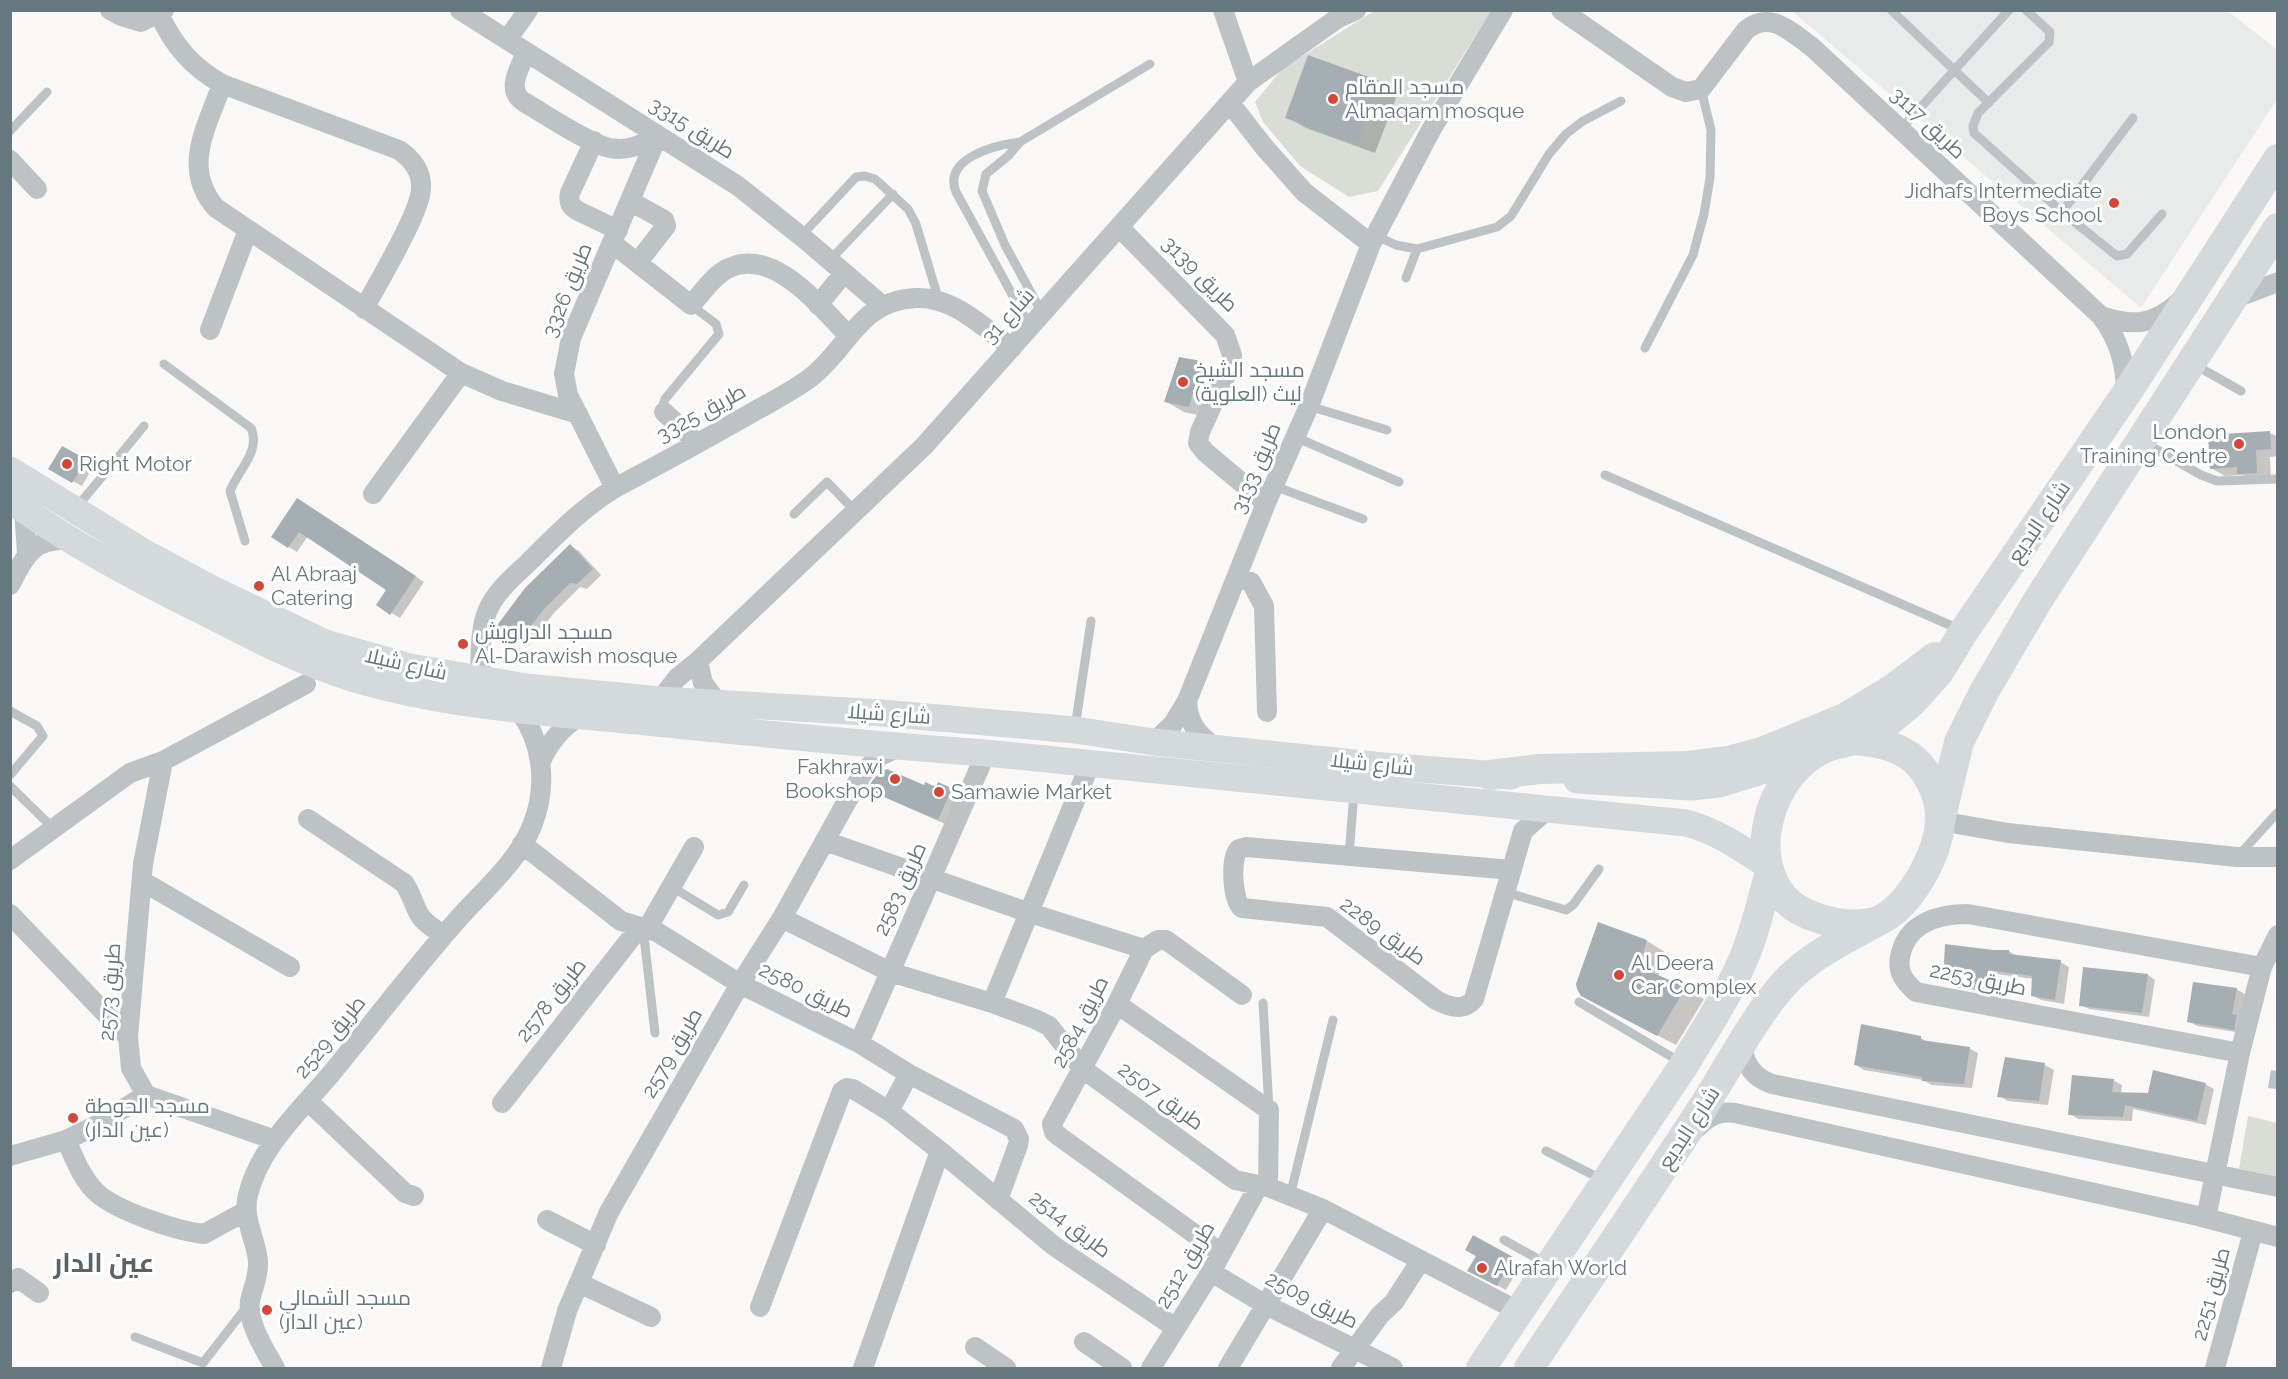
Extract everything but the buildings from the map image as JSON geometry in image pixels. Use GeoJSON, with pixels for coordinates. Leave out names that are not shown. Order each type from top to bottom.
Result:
{"type":"FeatureCollection","features":[{"type":"Feature","properties":{"kind":"main road","name":"شارع البديع"},"geometry":{"type":"LineString","coordinates":[[1855,740],[1888,722],[1911,703],[1939,672],[1964,631],[2126,394],[2277,159]]}},
{"type":"Feature","properties":{"kind":"main road","name":"شارع البديع"},"geometry":{"type":"LineString","coordinates":[[1940,821],[1959,742],[1986,690],[2038,600],[2277,228]]}},
{"type":"Feature","properties":{"kind":"main road","name":"شارع شيلا"},"geometry":{"type":"LineString","coordinates":[[10,470],[145,553],[210,588],[325,643],[410,667],[480,680],[526,687],[660,699],[882,713],[1075,730],[1154,742],[1383,766],[1691,788],[1719,784],[1811,756]]}},
{"type":"Feature","properties":{"kind":"main road","name":"شارع شيلا"},"geometry":{"type":"LineString","coordinates":[[17,505],[124,572],[307,663],[402,691],[519,710],[840,742],[986,753],[1686,823],[1706,828],[1769,869]]}},
{"type":"Feature","properties":{"kind":"main road"},"geometry":{"type":"LineString","coordinates":[[1490,774],[1539,769],[1688,766],[1728,761],[1762,752],[1845,718],[1872,703],[1941,652],[1964,631]]}},
{"type":"Feature","properties":{"kind":"main road"},"geometry":{"type":"LineString","coordinates":[[1855,740],[1904,752],[1926,772],[1937,800],[1940,821],[1928,866],[1915,887],[1880,920],[1855,924],[1830,922],[1807,914],[1791,905],[1782,896],[1769,869],[1766,850],[1767,833],[1774,801],[1791,774],[1811,756],[1828,746],[1855,740]]}},
{"type":"Feature","properties":{"kind":"main road","name":"شارع البديع"},"geometry":{"type":"LineString","coordinates":[[1481,1368],[1684,1065],[1738,971],[1750,941],[1769,869]]}},
{"type":"Feature","properties":{"kind":"main road","name":"شارع البديع"},"geometry":{"type":"LineString","coordinates":[[1529,1368],[1741,1044],[1783,985],[1822,952],[1880,920]]}},
{"type":"Feature","properties":{"kind":"street"},"geometry":{"type":"LineString","coordinates":[[110,10],[141,22],[162,12],[177,48],[190,62],[222,84],[389,146],[408,156],[415,165],[422,185],[418,207],[364,309]]}},
{"type":"Feature","properties":{"kind":"street","name":"طريق 3315"},"geometry":{"type":"LineString","coordinates":[[460,10],[738,186],[883,306]]}},
{"type":"Feature","properties":{"kind":"street"},"geometry":{"type":"LineString","coordinates":[[507,40],[528,10]]}},
{"type":"Feature","properties":{"kind":"street"},"geometry":{"type":"LineString","coordinates":[[1223,10],[1248,82]]}},
{"type":"Feature","properties":{"kind":"street","name":"شارع 31"},"geometry":{"type":"LineString","coordinates":[[660,699],[677,678],[698,661],[924,446],[1248,82],[1336,14],[1356,10]]}},
{"type":"Feature","properties":{"kind":"street","name":"طريق 3133"},"geometry":{"type":"LineString","coordinates":[[1154,742],[1173,724],[1187,701],[1270,495],[1309,406],[1373,240],[1431,130],[1503,10]]}},
{"type":"Feature","properties":{"kind":"street"},"geometry":{"type":"LineString","coordinates":[[1561,10],[1672,87],[1686,92],[1701,89]]}},
{"type":"Feature","properties":{"kind":"street","name":"طريق 3117"},"geometry":{"type":"LineString","coordinates":[[1701,89],[1746,30],[1755,23],[1770,21],[1785,27],[1812,47],[2101,316],[2120,323],[2140,324],[2175,306],[2191,291]]}},
{"type":"Feature","properties":{"kind":"street"},"geometry":{"type":"LineString","coordinates":[[526,52],[514,83],[516,94],[524,102],[610,148],[627,149],[644,144],[658,135]]}},
{"type":"Feature","properties":{"kind":"street"},"geometry":{"type":"LineString","coordinates":[[222,84],[198,159],[201,186],[207,198],[216,208],[461,373],[502,391],[578,414]]}},
{"type":"Feature","properties":{"kind":"street"},"geometry":{"type":"LineString","coordinates":[[1230,103],[1265,148],[1304,192],[1373,240]]}},
{"type":"Feature","properties":{"kind":"street","name":"طريق 3326"},"geometry":{"type":"LineString","coordinates":[[615,488],[568,395],[564,374],[567,354],[658,135]]}},
{"type":"Feature","properties":{"kind":"street"},"geometry":{"type":"LineString","coordinates":[[594,141],[568,200],[572,207],[615,236]]}},
{"type":"Feature","properties":{"kind":"street"},"geometry":{"type":"LineString","coordinates":[[10,160],[37,189]]}},
{"type":"Feature","properties":{"kind":"street"},"geometry":{"type":"LineString","coordinates":[[630,201],[664,220],[666,226],[638,262]]}},
{"type":"Feature","properties":{"kind":"street","name":"طريق 3139"},"geometry":{"type":"LineString","coordinates":[[1120,228],[1225,335],[1232,355],[1230,366],[1200,432],[1198,443],[1205,452],[1270,495]]}},
{"type":"Feature","properties":{"kind":"street"},"geometry":{"type":"LineString","coordinates":[[210,330],[248,230]]}},
{"type":"Feature","properties":{"kind":"street","name":"طريق 3326"},"geometry":{"type":"LineString","coordinates":[[615,236],[638,262],[691,304]]}},
{"type":"Feature","properties":{"kind":"street"},"geometry":{"type":"LineString","coordinates":[[691,304],[727,269],[740,265],[753,265],[778,271],[795,282],[848,335]]}},
{"type":"Feature","properties":{"kind":"street"},"geometry":{"type":"LineString","coordinates":[[818,305],[837,267]]}},
{"type":"Feature","properties":{"kind":"street"},"geometry":{"type":"LineString","coordinates":[[2233,299],[2277,282]]}},
{"type":"Feature","properties":{"kind":"street","name":"طريق 3325"},"geometry":{"type":"LineString","coordinates":[[480,680],[484,622],[495,597],[568,523],[598,498],[811,377],[863,320],[883,306],[898,300],[919,298],[939,301],[958,309],[1012,348]]}},
{"type":"Feature","properties":{"kind":"street"},"geometry":{"type":"LineString","coordinates":[[2101,316],[2111,329],[2118,344],[2126,377],[2126,394]]}},
{"type":"Feature","properties":{"kind":"street"},"geometry":{"type":"LineString","coordinates":[[373,494],[461,373]]}},
{"type":"Feature","properties":{"kind":"street"},"geometry":{"type":"LineString","coordinates":[[664,412],[698,443]]}},
{"type":"Feature","properties":{"kind":"street"},"geometry":{"type":"LineString","coordinates":[[17,505],[27,554]]}},
{"type":"Feature","properties":{"kind":"street"},"geometry":{"type":"LineString","coordinates":[[10,585],[27,554],[52,541],[71,540]]}},
{"type":"Feature","properties":{"kind":"street"},"geometry":{"type":"LineString","coordinates":[[1237,578],[1251,582],[1264,606],[1267,712]]}},
{"type":"Feature","properties":{"kind":"street"},"geometry":{"type":"LineString","coordinates":[[698,661],[703,683],[717,702]]}},
{"type":"Feature","properties":{"kind":"street"},"geometry":{"type":"LineString","coordinates":[[10,860],[130,773],[163,761],[306,684]]}},
{"type":"Feature","properties":{"kind":"street"},"geometry":{"type":"LineString","coordinates":[[1187,701],[1192,727],[1215,747]]}},
{"type":"Feature","properties":{"kind":"street","name":"طريق 2529"},"geometry":{"type":"LineString","coordinates":[[250,1303],[258,1275],[258,1259],[246,1211],[247,1197],[253,1177],[275,1140],[309,1102],[444,935],[509,862],[532,828],[540,795],[541,761],[534,734],[519,710]]}},
{"type":"Feature","properties":{"kind":"street","name":"طريق 2529"},"geometry":{"type":"LineString","coordinates":[[541,761],[559,732],[580,716]]}},
{"type":"Feature","properties":{"kind":"street"},"geometry":{"type":"LineString","coordinates":[[840,742],[854,758],[862,774]]}},
{"type":"Feature","properties":{"kind":"street","name":"طريق 2579"},"geometry":{"type":"LineString","coordinates":[[551,1368],[567,1311],[609,1212],[740,984],[782,918],[862,774],[878,757],[899,747]]}},
{"type":"Feature","properties":{"kind":"street","name":"طريق 2583"},"geometry":{"type":"LineString","coordinates":[[859,1043],[986,753]]}},
{"type":"Feature","properties":{"kind":"street","name":"طريق 2573"},"geometry":{"type":"LineString","coordinates":[[146,1095],[131,1068],[128,1037],[146,845],[163,761]]}},
{"type":"Feature","properties":{"kind":"street"},"geometry":{"type":"LineString","coordinates":[[992,1003],[1090,764]]}},
{"type":"Feature","properties":{"kind":"street"},"geometry":{"type":"LineString","coordinates":[[1507,805],[1523,831],[1548,809]]}},
{"type":"Feature","properties":{"kind":"street"},"geometry":{"type":"LineString","coordinates":[[308,819],[404,883],[423,920],[444,935]]}},
{"type":"Feature","properties":{"kind":"street"},"geometry":{"type":"LineString","coordinates":[[1940,821],[2008,833],[2237,857],[2277,857]]}},
{"type":"Feature","properties":{"kind":"street","name":"طريق 2289"},"geometry":{"type":"LineString","coordinates":[[1512,870],[1246,847],[1239,849],[1234,858],[1236,901],[1246,910],[1327,917],[1436,1000],[1453,1007],[1464,1007],[1474,999],[1512,870],[1523,831]]}},
{"type":"Feature","properties":{"kind":"street"},"geometry":{"type":"LineString","coordinates":[[825,841],[1030,913],[1144,949],[1158,940],[1166,940],[1242,995]]}},
{"type":"Feature","properties":{"kind":"street","name":"طريق 2580"},"geometry":{"type":"LineString","coordinates":[[522,844],[621,921],[667,937],[740,984],[859,1043],[909,1074],[1009,1126],[1017,1134],[1018,1145],[998,1200]]}},
{"type":"Feature","properties":{"kind":"street","name":"طريق 2578"},"geometry":{"type":"LineString","coordinates":[[502,1103],[643,928],[672,887],[694,847]]}},
{"type":"Feature","properties":{"kind":"street"},"geometry":{"type":"LineString","coordinates":[[142,881],[290,967]]}},
{"type":"Feature","properties":{"kind":"street"},"geometry":{"type":"LineString","coordinates":[[10,914],[128,1037]]}},
{"type":"Feature","properties":{"kind":"street","name":"طريق 2253"},"geometry":{"type":"LineString","coordinates":[[2240,1053],[1916,992],[1904,981],[1899,966],[1902,944],[1917,927],[1933,919],[1952,914],[1968,914],[2262,967]]}},
{"type":"Feature","properties":{"kind":"street","name":"طريق 2507"},"geometry":{"type":"LineString","coordinates":[[782,918],[890,972],[992,1003],[1049,1026],[1083,1069],[1235,1180],[1264,1186],[1323,1209],[1518,1311]]}},
{"type":"Feature","properties":{"kind":"street"},"geometry":{"type":"LineString","coordinates":[[2206,1218],[2240,1053],[2262,967],[2277,934]]}},
{"type":"Feature","properties":{"kind":"street","name":"طريق 2584"},"geometry":{"type":"LineString","coordinates":[[1144,949],[1083,1069],[1055,1116],[1052,1124],[1054,1132],[1221,1253]]}},
{"type":"Feature","properties":{"kind":"street"},"geometry":{"type":"LineString","coordinates":[[1117,1004],[1269,1110],[1264,1186]]}},
{"type":"Feature","properties":{"kind":"street"},"geometry":{"type":"LineString","coordinates":[[1741,1044],[1748,1066],[1763,1081],[1772,1084],[2277,1187]]}},
{"type":"Feature","properties":{"kind":"street"},"geometry":{"type":"LineString","coordinates":[[889,1111],[909,1074]]}},
{"type":"Feature","properties":{"kind":"street","name":"طريق 2514"},"geometry":{"type":"LineString","coordinates":[[760,1307],[842,1091],[847,1088],[853,1089],[889,1111],[1054,1246],[1176,1328]]}},
{"type":"Feature","properties":{"kind":"street"},"geometry":{"type":"LineString","coordinates":[[10,1156],[66,1140],[95,1126],[146,1095],[275,1140]]}},
{"type":"Feature","properties":{"kind":"street"},"geometry":{"type":"LineString","coordinates":[[309,1102],[405,1193],[414,1196]]}},
{"type":"Feature","properties":{"kind":"street"},"geometry":{"type":"LineString","coordinates":[[1658,1174],[1705,1119],[1725,1112],[2206,1218],[2277,1237]]}},
{"type":"Feature","properties":{"kind":"street"},"geometry":{"type":"LineString","coordinates":[[66,1140],[96,1192],[112,1204],[147,1218],[204,1234],[246,1211]]}},
{"type":"Feature","properties":{"kind":"street"},"geometry":{"type":"LineString","coordinates":[[863,1368],[940,1151]]}},
{"type":"Feature","properties":{"kind":"street","name":"طريق 2512"},"geometry":{"type":"LineString","coordinates":[[1155,1367],[1221,1253],[1264,1186]]}},
{"type":"Feature","properties":{"kind":"street"},"geometry":{"type":"LineString","coordinates":[[1228,1368],[1323,1209]]}},
{"type":"Feature","properties":{"kind":"street"},"geometry":{"type":"LineString","coordinates":[[547,1220],[596,1245]]}},
{"type":"Feature","properties":{"kind":"street","name":"طريق 2251"},"geometry":{"type":"LineString","coordinates":[[2215,1368],[2253,1232]]}},
{"type":"Feature","properties":{"kind":"street"},"geometry":{"type":"LineString","coordinates":[[1341,1368],[1380,1315],[1394,1302],[1421,1260]]}},
{"type":"Feature","properties":{"kind":"street","name":"طريق 2509"},"geometry":{"type":"LineString","coordinates":[[1211,1272],[1266,1305],[1393,1368]]}},
{"type":"Feature","properties":{"kind":"street"},"geometry":{"type":"LineString","coordinates":[[10,1283],[18,1278],[39,1293]]}},
{"type":"Feature","properties":{"kind":"street"},"geometry":{"type":"LineString","coordinates":[[579,1283],[651,1317]]}},
{"type":"Feature","properties":{"kind":"street"},"geometry":{"type":"LineString","coordinates":[[250,1303],[253,1322],[275,1368]]}},
{"type":"Feature","properties":{"kind":"street"},"geometry":{"type":"LineString","coordinates":[[1084,1342],[1122,1368]]}},
{"type":"Feature","properties":{"kind":"street"},"geometry":{"type":"LineString","coordinates":[[975,1347],[1006,1368]]}},
{"type":"Feature","properties":{"kind":"lane"},"geometry":{"type":"LineString","coordinates":[[1891,10],[1989,103]]}},
{"type":"Feature","properties":{"kind":"lane"},"geometry":{"type":"LineString","coordinates":[[1900,130],[2009,10]]}},
{"type":"Feature","properties":{"kind":"lane"},"geometry":{"type":"LineString","coordinates":[[2026,10],[2050,32],[2049,42],[1975,119],[1974,133],[2062,212],[2114,254],[2121,257],[2129,252],[2162,214]]}},
{"type":"Feature","properties":{"kind":"lane"},"geometry":{"type":"LineString","coordinates":[[1036,321],[982,191],[986,174],[1008,156],[1020,142],[1150,64]]}},
{"type":"Feature","properties":{"kind":"lane"},"geometry":{"type":"LineString","coordinates":[[1645,348],[1693,255],[1704,214],[1710,178],[1712,130],[1701,89]]}},
{"type":"Feature","properties":{"kind":"lane"},"geometry":{"type":"LineString","coordinates":[[10,131],[47,92]]}},
{"type":"Feature","properties":{"kind":"lane"},"geometry":{"type":"LineString","coordinates":[[1373,240],[1417,249],[1497,227],[1505,222],[1516,208],[1549,154],[1566,134],[1582,121],[1621,101]]}},
{"type":"Feature","properties":{"kind":"lane"},"geometry":{"type":"LineString","coordinates":[[2062,212],[2133,118]]}},
{"type":"Feature","properties":{"kind":"lane"},"geometry":{"type":"LineString","coordinates":[[1020,142],[1004,144],[976,155],[960,165],[953,181],[956,192],[1036,321]]}},
{"type":"Feature","properties":{"kind":"lane"},"geometry":{"type":"LineString","coordinates":[[801,236],[856,177],[865,176],[875,179],[908,209],[916,224],[939,301]]}},
{"type":"Feature","properties":{"kind":"lane"},"geometry":{"type":"LineString","coordinates":[[837,267],[893,194]]}},
{"type":"Feature","properties":{"kind":"lane"},"geometry":{"type":"LineString","coordinates":[[1406,278],[1417,249]]}},
{"type":"Feature","properties":{"kind":"lane"},"geometry":{"type":"LineString","coordinates":[[664,412],[665,399],[719,334],[716,324],[691,304]]}},
{"type":"Feature","properties":{"kind":"lane"},"geometry":{"type":"LineString","coordinates":[[2191,363],[2241,391]]}},
{"type":"Feature","properties":{"kind":"lane"},"geometry":{"type":"LineString","coordinates":[[164,364],[251,428],[255,438],[254,447],[230,491],[245,541]]}},
{"type":"Feature","properties":{"kind":"lane"},"geometry":{"type":"LineString","coordinates":[[1309,406],[1388,430]]}},
{"type":"Feature","properties":{"kind":"lane"},"geometry":{"type":"LineString","coordinates":[[74,510],[144,426]]}},
{"type":"Feature","properties":{"kind":"lane"},"geometry":{"type":"LineString","coordinates":[[1295,437],[1399,482]]}},
{"type":"Feature","properties":{"kind":"lane"},"geometry":{"type":"LineString","coordinates":[[2141,440],[2200,475],[2217,481],[2277,479]]}},
{"type":"Feature","properties":{"kind":"lane"},"geometry":{"type":"LineString","coordinates":[[1605,475],[1964,631]]}},
{"type":"Feature","properties":{"kind":"lane"},"geometry":{"type":"LineString","coordinates":[[794,514],[827,482],[856,512]]}},
{"type":"Feature","properties":{"kind":"lane"},"geometry":{"type":"LineString","coordinates":[[1270,495],[1363,519]]}},
{"type":"Feature","properties":{"kind":"lane"},"geometry":{"type":"LineString","coordinates":[[1075,730],[1091,621]]}},
{"type":"Feature","properties":{"kind":"lane"},"geometry":{"type":"LineString","coordinates":[[10,711],[38,726],[43,736],[10,775]]}},
{"type":"Feature","properties":{"kind":"lane"},"geometry":{"type":"LineString","coordinates":[[10,786],[53,828]]}},
{"type":"Feature","properties":{"kind":"lane"},"geometry":{"type":"LineString","coordinates":[[1349,856],[1354,790]]}},
{"type":"Feature","properties":{"kind":"lane"},"geometry":{"type":"LineString","coordinates":[[2237,857],[2277,812]]}},
{"type":"Feature","properties":{"kind":"lane"},"geometry":{"type":"LineString","coordinates":[[1505,892],[1566,910],[1573,905],[1599,869]]}},
{"type":"Feature","properties":{"kind":"lane"},"geometry":{"type":"LineString","coordinates":[[672,887],[718,915],[728,912],[744,885]]}},
{"type":"Feature","properties":{"kind":"lane"},"geometry":{"type":"LineString","coordinates":[[643,928],[655,1033]]}},
{"type":"Feature","properties":{"kind":"lane"},"geometry":{"type":"LineString","coordinates":[[1579,1002],[1684,1065]]}},
{"type":"Feature","properties":{"kind":"lane"},"geometry":{"type":"LineString","coordinates":[[1263,1003],[1269,1110]]}},
{"type":"Feature","properties":{"kind":"lane"},"geometry":{"type":"LineString","coordinates":[[1290,1196],[1333,1020]]}},
{"type":"Feature","properties":{"kind":"lane"},"geometry":{"type":"LineString","coordinates":[[1546,1151],[1605,1181]]}},
{"type":"Feature","properties":{"kind":"lane"},"geometry":{"type":"LineString","coordinates":[[1504,1240],[1549,1265]]}},
{"type":"Feature","properties":{"kind":"lane"},"geometry":{"type":"LineString","coordinates":[[135,1337],[207,1366],[250,1303]]}},
{"type":"Feature","properties":{"kind":"shaded area"},"geometry":{"type":"Polygon","coordinates":[[[1374,11],[1491,11],[1378,191],[1349,197],[1300,166],[1263,122],[1255,102],[1282,69],[1374,11]]]}},
{"type":"Feature","properties":{"kind":"shaded area","name":"Jidhafs Intermediate Boys School"},"geometry":{"type":"Polygon","coordinates":[[[1792,11],[2228,11],[2277,50],[2277,99],[2141,308],[1792,11]]]}},
{"type":"Feature","properties":{"kind":"shaded area"},"geometry":{"type":"Polygon","coordinates":[[[2271,1070],[2277,1071],[2277,1089],[2268,1088],[2271,1070]]]}},
{"type":"Feature","properties":{"kind":"shaded area"},"geometry":{"type":"Polygon","coordinates":[[[2248,1116],[2277,1123],[2277,1177],[2239,1169],[2248,1116]]]}},
{"type":"Feature","properties":{"kind":"place","name":"مسجد المقام Almaqam mosque"},"geometry":{"type":"Point","coordinates":[1333,99]}},
{"type":"Feature","properties":{"kind":"place","name":"Jidhafs Intermediate Boys School"},"geometry":{"type":"Point","coordinates":[2114,203]}},
{"type":"Feature","properties":{"kind":"place","name":"مسجد الشيخ ليث (العلوية)"},"geometry":{"type":"Point","coordinates":[1183,382]}},
{"type":"Feature","properties":{"kind":"place","name":"London Training Centre"},"geometry":{"type":"Point","coordinates":[2239,444]}},
{"type":"Feature","properties":{"kind":"place","name":"Right Motor"},"geometry":{"type":"Point","coordinates":[67,464]}},
{"type":"Feature","properties":{"kind":"place","name":"Al Abraaj Catering"},"geometry":{"type":"Point","coordinates":[259,586]}},
{"type":"Feature","properties":{"kind":"place","name":"مسجد الدراويش Al-Darawish mosque"},"geometry":{"type":"Point","coordinates":[463,644]}},
{"type":"Feature","properties":{"kind":"place","name":"Fakhrawi Bookshop"},"geometry":{"type":"Point","coordinates":[895,779]}},
{"type":"Feature","properties":{"kind":"place","name":"Samawie Market"},"geometry":{"type":"Point","coordinates":[939,792]}},
{"type":"Feature","properties":{"kind":"place","name":"Al Deera Car Complex"},"geometry":{"type":"Point","coordinates":[1619,975]}},
{"type":"Feature","properties":{"kind":"place","name":"مسجد الحوطة (عين الدار)"},"geometry":{"type":"Point","coordinates":[73,1118]}},
{"type":"Feature","properties":{"kind":"place","name":"Alrafah World"},"geometry":{"type":"Point","coordinates":[1482,1268]}},
{"type":"Feature","properties":{"kind":"place","name":"مسجد الشمالي (عين الدار)"},"geometry":{"type":"Point","coordinates":[267,1310]}},
{"type":"Feature","properties":{"kind":"district","name":"عين الدار"},"geometry":{"type":"Point","coordinates":[104,1263]}}]}
